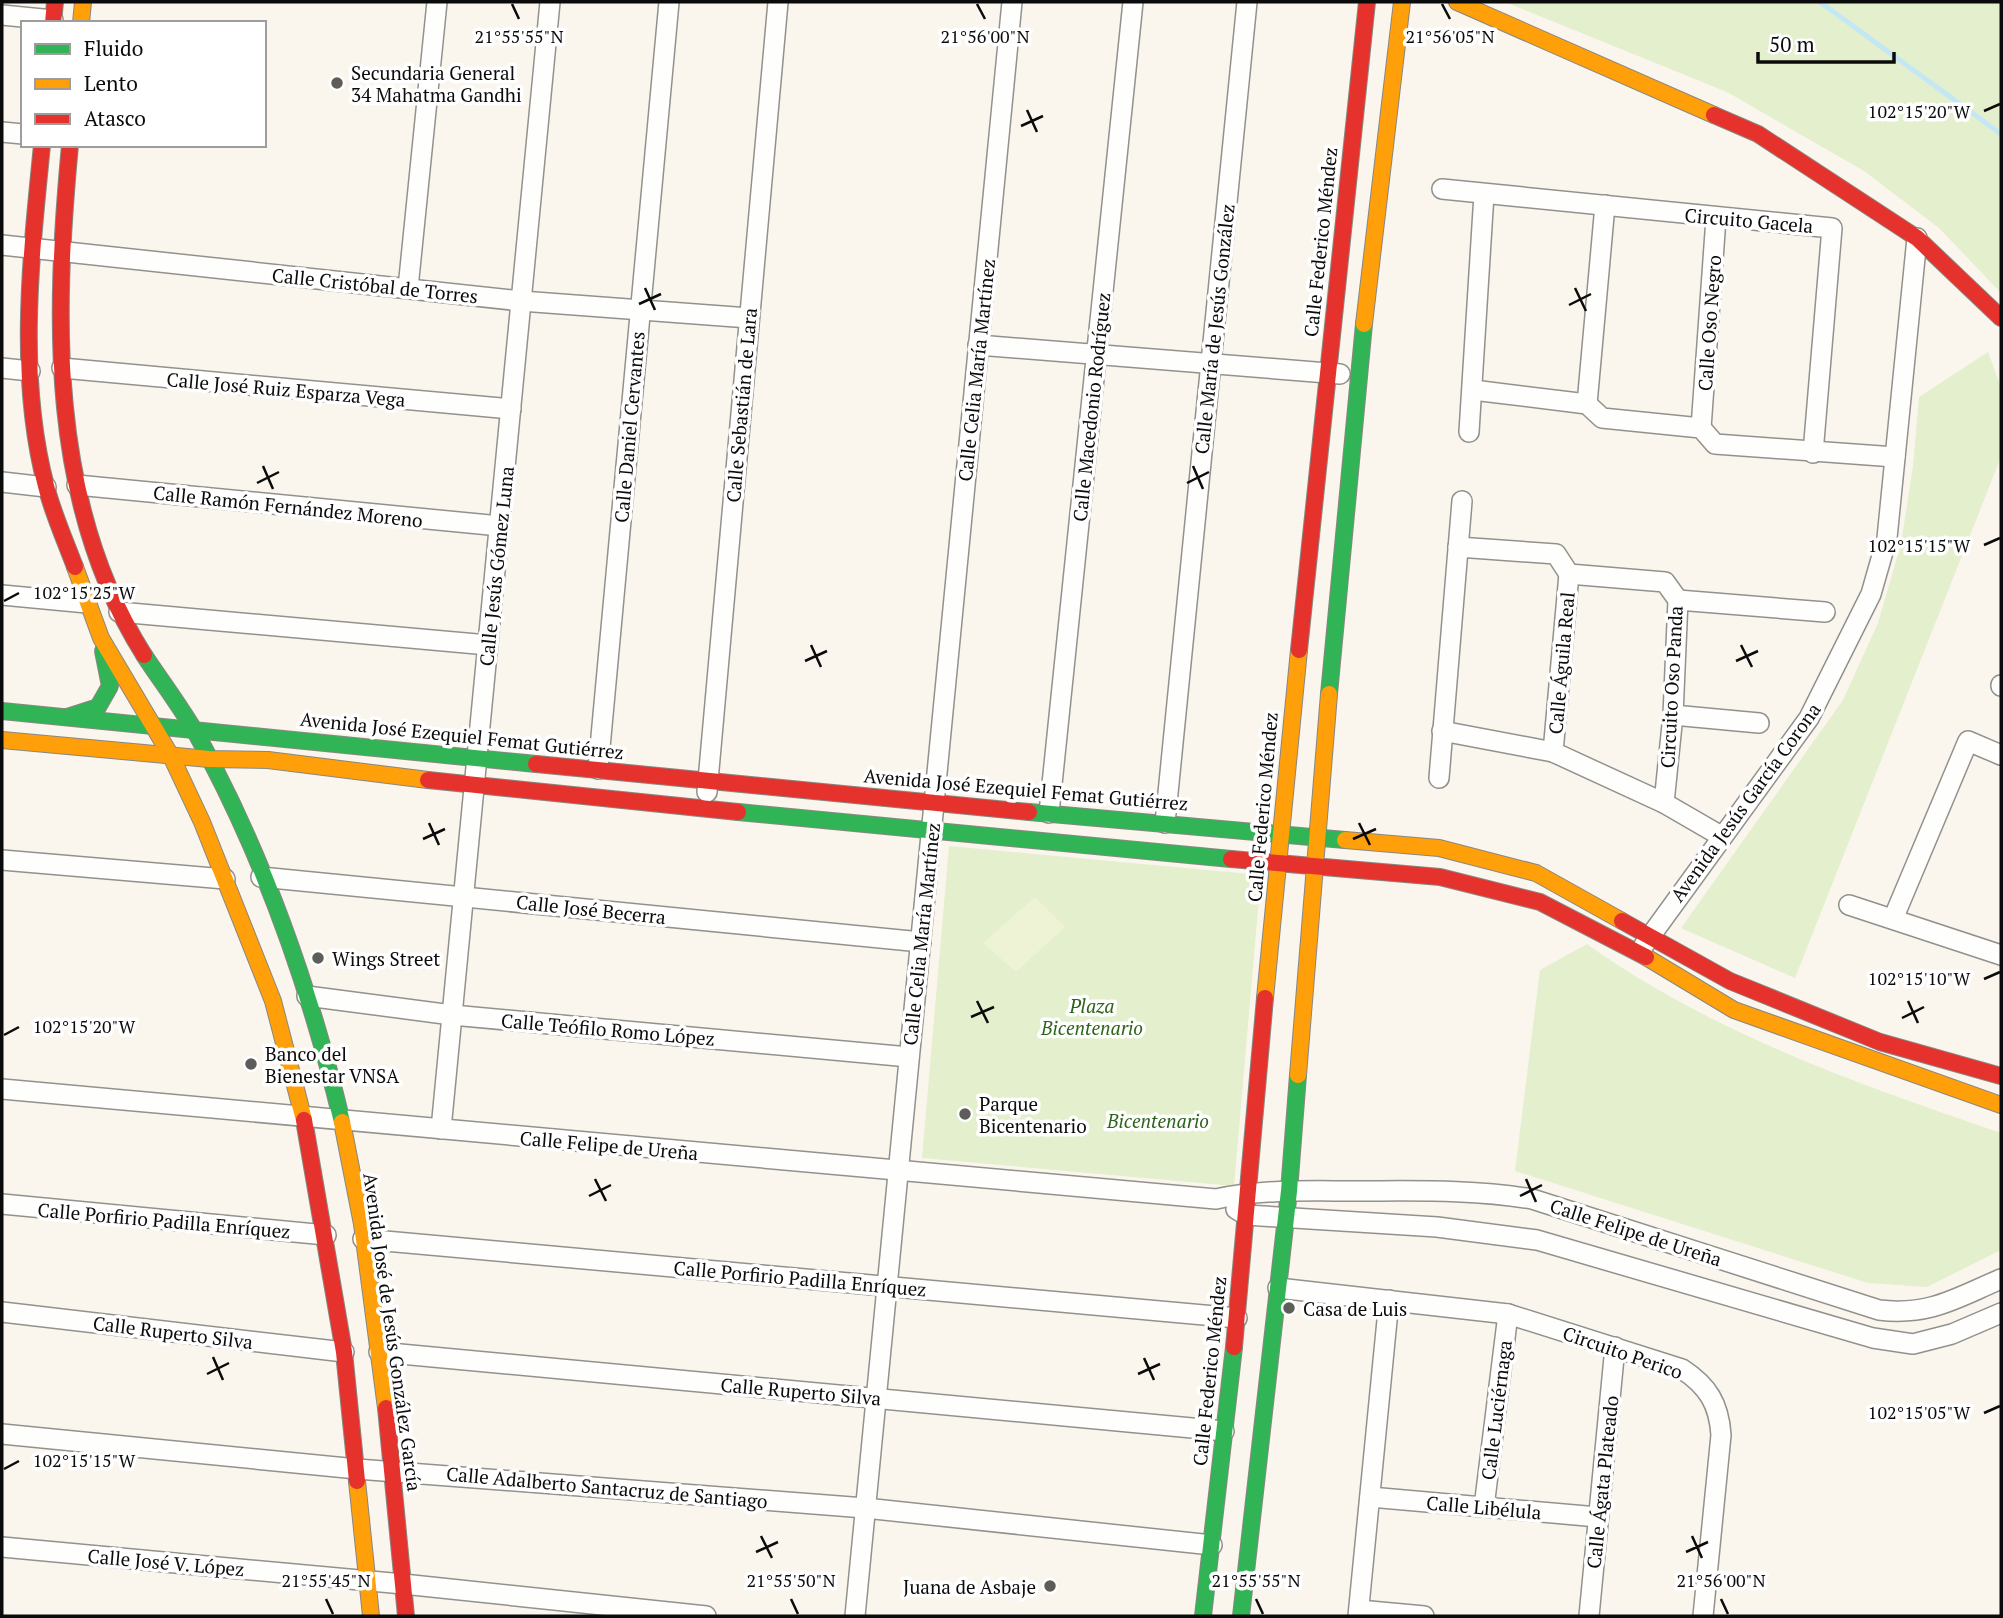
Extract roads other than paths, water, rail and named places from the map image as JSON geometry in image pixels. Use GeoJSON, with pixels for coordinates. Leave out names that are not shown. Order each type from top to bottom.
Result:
{"type":"FeatureCollection","features":[{"type":"Feature","properties":{"kind":"street"},"geometry":{"type":"LineString","coordinates":[[81,21],[83,2]]}},
{"type":"Feature","properties":{"kind":"street"},"geometry":{"type":"LineString","coordinates":[[408,289],[437,2]]}},
{"type":"Feature","properties":{"kind":"street","name":"Calle Jesús Gómez Luna"},"geometry":{"type":"LineString","coordinates":[[442,1129],[550,2]]}},
{"type":"Feature","properties":{"kind":"street","name":"Calle Daniel Cervantes"},"geometry":{"type":"LineString","coordinates":[[597,769],[669,2]]}},
{"type":"Feature","properties":{"kind":"street","name":"Calle Sebastián de Lara"},"geometry":{"type":"LineString","coordinates":[[705,809],[778,2]]}},
{"type":"Feature","properties":{"kind":"street","name":"Calle Celia María Martínez"},"geometry":{"type":"LineString","coordinates":[[855,1616],[1012,2]]}},
{"type":"Feature","properties":{"kind":"street","name":"Calle Macedonio Rodríguez"},"geometry":{"type":"LineString","coordinates":[[1049,813],[1133,2]]}},
{"type":"Feature","properties":{"kind":"street","name":"Calle María de Jesús González"},"geometry":{"type":"LineString","coordinates":[[1165,823],[1247,2]]}},
{"type":"Feature","properties":{"kind":"street","name":"Calle Federico Méndez"},"geometry":{"type":"LineString","coordinates":[[1203,1616],[1237,1318],[1280,833],[1326,373],[1367,2]]}},
{"type":"Feature","properties":{"kind":"street"},"geometry":{"type":"LineString","coordinates":[[1241,1616],[1289,1191],[1313,865],[1358,376],[1402,2]]}},
{"type":"Feature","properties":{"kind":"street"},"geometry":{"type":"LineString","coordinates":[[1457,2],[1758,134],[1917,238],[2001,318]]}},
{"type":"Feature","properties":{"kind":"street"},"geometry":{"type":"LineString","coordinates":[[2,15],[54,15]]}},
{"type":"Feature","properties":{"kind":"street"},"geometry":{"type":"LineString","coordinates":[[2,132],[21,134]]}},
{"type":"Feature","properties":{"kind":"street"},"geometry":{"type":"LineString","coordinates":[[42,147],[32,248],[30,370],[37,441],[46,486],[101,638],[171,755],[225,879],[273,1001],[303,1117],[326,1235],[358,1469],[368,1603]]}},
{"type":"Feature","properties":{"kind":"street","name":"Avenida José de Jesús González García"},"geometry":{"type":"LineString","coordinates":[[70,147],[60,251],[62,368],[76,485],[119,612],[209,759],[261,877],[307,996],[341,1120],[363,1239],[379,1352],[407,1616]]}},
{"type":"Feature","properties":{"kind":"street","name":"Circuito Gacela"},"geometry":{"type":"LineString","coordinates":[[1442,189],[1832,228],[1813,453]]}},
{"type":"Feature","properties":{"kind":"street"},"geometry":{"type":"LineString","coordinates":[[1469,432],[1484,194]]}},
{"type":"Feature","properties":{"kind":"street"},"geometry":{"type":"LineString","coordinates":[[1587,404],[1605,205]]}},
{"type":"Feature","properties":{"kind":"street","name":"Calle Oso Negro"},"geometry":{"type":"LineString","coordinates":[[1701,428],[1716,218]]}},
{"type":"Feature","properties":{"kind":"street","name":"Avenida Jesús García Corona"},"geometry":{"type":"LineString","coordinates":[[1639,953],[1721,836],[1809,719],[1842,658],[1871,594],[1887,538],[1917,238]]}},
{"type":"Feature","properties":{"kind":"street","name":"Calle Cristóbal de Torres"},"geometry":{"type":"LineString","coordinates":[[2,245],[521,301],[640,312],[749,318]]}},
{"type":"Feature","properties":{"kind":"street"},"geometry":{"type":"LineString","coordinates":[[978,345],[1358,376]]}},
{"type":"Feature","properties":{"kind":"street"},"geometry":{"type":"LineString","coordinates":[[2,368],[30,370]]}},
{"type":"Feature","properties":{"kind":"street","name":"Calle José Ruiz Esparza Vega"},"geometry":{"type":"LineString","coordinates":[[62,368],[511,409]]}},
{"type":"Feature","properties":{"kind":"street"},"geometry":{"type":"LineString","coordinates":[[1473,390],[1587,404],[1602,418],[1701,428],[1715,444],[1895,457]]}},
{"type":"Feature","properties":{"kind":"street"},"geometry":{"type":"LineString","coordinates":[[2,482],[46,486]]}},
{"type":"Feature","properties":{"kind":"street","name":"Calle Ramón Fernández Moreno"},"geometry":{"type":"LineString","coordinates":[[76,485],[500,526]]}},
{"type":"Feature","properties":{"kind":"street"},"geometry":{"type":"LineString","coordinates":[[1439,778],[1462,501]]}},
{"type":"Feature","properties":{"kind":"street"},"geometry":{"type":"LineString","coordinates":[[1458,547],[1556,554],[1569,574]]}},
{"type":"Feature","properties":{"kind":"street","name":"Circuito Oso Panda"},"geometry":{"type":"LineString","coordinates":[[1569,574],[1665,582],[1678,600],[1673,715],[1664,803]]}},
{"type":"Feature","properties":{"kind":"street","name":"Calle Águila Real"},"geometry":{"type":"LineString","coordinates":[[1553,752],[1569,574]]}},
{"type":"Feature","properties":{"kind":"street"},"geometry":{"type":"LineString","coordinates":[[2,595],[87,603]]}},
{"type":"Feature","properties":{"kind":"street"},"geometry":{"type":"LineString","coordinates":[[1678,600],[1825,612]]}},
{"type":"Feature","properties":{"kind":"street"},"geometry":{"type":"LineString","coordinates":[[119,612],[488,645]]}},
{"type":"Feature","properties":{"kind":"street"},"geometry":{"type":"LineString","coordinates":[[61,719],[99,707],[110,686],[101,638]]}},
{"type":"Feature","properties":{"kind":"street","name":"Avenida José Ezequiel Femat Gutiérrez"},"geometry":{"type":"LineString","coordinates":[[2,712],[934,804],[1440,848],[1536,873],[1650,934],[1730,981],[1880,1042],[2001,1076]]}},
{"type":"Feature","properties":{"kind":"street"},"geometry":{"type":"LineString","coordinates":[[1673,715],[1759,723]]}},
{"type":"Feature","properties":{"kind":"street"},"geometry":{"type":"LineString","coordinates":[[1442,731],[1553,752],[1664,803],[1721,836]]}},
{"type":"Feature","properties":{"kind":"street"},"geometry":{"type":"LineString","coordinates":[[2,740],[209,759],[268,760],[475,786],[931,832],[1440,877],[1540,902],[1639,953],[1734,1010],[2001,1105]]}},
{"type":"Feature","properties":{"kind":"street"},"geometry":{"type":"LineString","coordinates":[[1893,919],[1968,741],[2001,755]]}},
{"type":"Feature","properties":{"kind":"street"},"geometry":{"type":"LineString","coordinates":[[229,801],[244,778],[268,760]]}},
{"type":"Feature","properties":{"kind":"street"},"geometry":{"type":"LineString","coordinates":[[2,860],[225,879]]}},
{"type":"Feature","properties":{"kind":"street","name":"Calle José Becerra"},"geometry":{"type":"LineString","coordinates":[[261,877],[920,942]]}},
{"type":"Feature","properties":{"kind":"street"},"geometry":{"type":"LineString","coordinates":[[1850,905],[2001,955]]}},
{"type":"Feature","properties":{"kind":"street","name":"Calle Teófilo Romo López"},"geometry":{"type":"LineString","coordinates":[[307,996],[452,1015],[909,1057]]}},
{"type":"Feature","properties":{"kind":"street","name":"Calle Felipe de Ureña"},"geometry":{"type":"LineString","coordinates":[[2,1089],[1216,1199],[1249,1192],[1423,1191],[1532,1199],[1879,1310],[1926,1311],[2001,1279]]}},
{"type":"Feature","properties":{"kind":"street","name":"Calle Felipe de Ureña"},"geometry":{"type":"LineString","coordinates":[[1216,1199],[1246,1215],[1286,1215],[1489,1232],[1537,1240],[1686,1286],[1886,1340],[1913,1344],[1952,1334],[2001,1313]]}},
{"type":"Feature","properties":{"kind":"street","name":"Calle Porfirio Padilla Enríquez"},"geometry":{"type":"LineString","coordinates":[[2,1204],[326,1235]]}},
{"type":"Feature","properties":{"kind":"street","name":"Calle Porfirio Padilla Enríquez"},"geometry":{"type":"LineString","coordinates":[[363,1239],[1237,1318]]}},
{"type":"Feature","properties":{"kind":"street","name":"Circuito Perico"},"geometry":{"type":"LineString","coordinates":[[1278,1288],[1508,1314],[1682,1369],[1699,1380],[1711,1394],[1719,1413],[1721,1435],[1703,1616]]}},
{"type":"Feature","properties":{"kind":"street"},"geometry":{"type":"LineString","coordinates":[[1389,1300],[1358,1613],[1424,1616]]}},
{"type":"Feature","properties":{"kind":"street","name":"Calle Ruperto Silva"},"geometry":{"type":"LineString","coordinates":[[2,1312],[344,1352]]}},
{"type":"Feature","properties":{"kind":"street","name":"Calle Luciérnaga"},"geometry":{"type":"LineString","coordinates":[[1484,1507],[1508,1314]]}},
{"type":"Feature","properties":{"kind":"street","name":"Calle Ágata Plateado"},"geometry":{"type":"LineString","coordinates":[[1589,1616],[1615,1347]]}},
{"type":"Feature","properties":{"kind":"street","name":"Calle Ruperto Silva"},"geometry":{"type":"LineString","coordinates":[[379,1352],[1224,1431]]}},
{"type":"Feature","properties":{"kind":"street","name":"Calle Adalberto Santacruz de Santiago"},"geometry":{"type":"LineString","coordinates":[[2,1434],[358,1469],[391,1469],[865,1508],[1212,1545]]}},
{"type":"Feature","properties":{"kind":"street","name":"Calle Libélula"},"geometry":{"type":"LineString","coordinates":[[1370,1497],[1598,1517]]}},
{"type":"Feature","properties":{"kind":"street","name":"Calle José V. López"},"geometry":{"type":"LineString","coordinates":[[2,1547],[368,1603],[403,1584],[706,1616]]}},
{"type":"Feature","properties":{"kind":"waterway"},"geometry":{"type":"LineString","coordinates":[[1820,2],[2001,134]]}},
{"type":"Feature","properties":{"kind":"place","name":"Secundaria General 34 Mahatma Gandhi"},"geometry":{"type":"Point","coordinates":[337,83]}},
{"type":"Feature","properties":{"kind":"place","name":"Wings Street"},"geometry":{"type":"Point","coordinates":[318,958]}},
{"type":"Feature","properties":{"kind":"place","name":"Banco del Bienestar VNSA"},"geometry":{"type":"Point","coordinates":[251,1064]}},
{"type":"Feature","properties":{"kind":"place","name":"Parque Bicentenario"},"geometry":{"type":"Point","coordinates":[965,1114]}},
{"type":"Feature","properties":{"kind":"place","name":"Casa de Luis"},"geometry":{"type":"Point","coordinates":[1289,1308]}},
{"type":"Feature","properties":{"kind":"place","name":"Juana de Asbaje"},"geometry":{"type":"Point","coordinates":[1050,1586]}},
{"type":"Feature","properties":{"kind":"park label","name":"Plaza Bicentenario"},"geometry":{"type":"Point","coordinates":[1092,1016]}},
{"type":"Feature","properties":{"kind":"park label","name":"Bicentenario"},"geometry":{"type":"Point","coordinates":[1158,1120]}}]}
